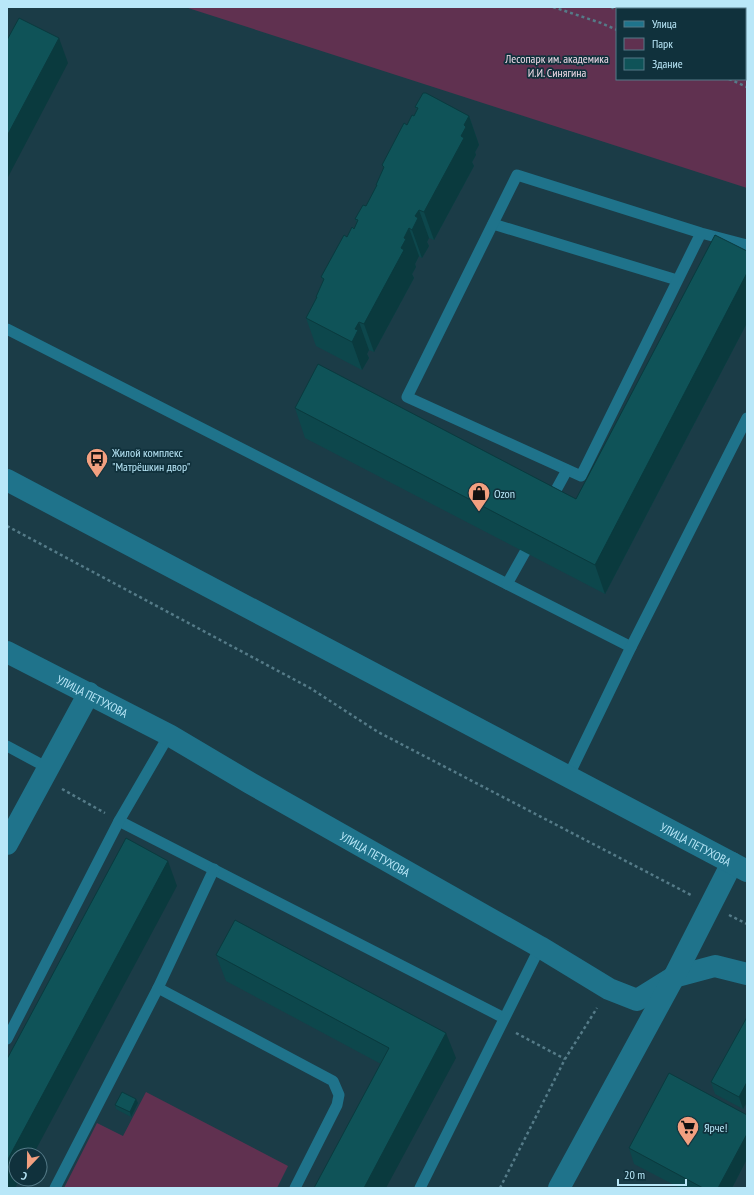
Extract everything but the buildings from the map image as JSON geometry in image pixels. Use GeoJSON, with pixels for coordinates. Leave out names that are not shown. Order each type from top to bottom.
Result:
{"type":"FeatureCollection","features":[{"type":"Feature","properties":{"kind":"street","name":"УЛИЦА ПЕТУХОВА"},"geometry":{"type":"LineString","coordinates":[[7,480],[740,867]]}},
{"type":"Feature","properties":{"kind":"street","name":"УЛИЦА ПЕТУХОВА"},"geometry":{"type":"LineString","coordinates":[[7,652],[168,735],[540,947],[609,989],[637,1000],[674,977],[715,966],[747,974]]}},
{"type":"Feature","properties":{"kind":"street"},"geometry":{"type":"LineString","coordinates":[[7,844],[88,693]]}},
{"type":"Feature","properties":{"kind":"street"},"geometry":{"type":"LineString","coordinates":[[559,1188],[674,977],[711,905],[740,867]]}},
{"type":"Feature","properties":{"kind":"lane"},"geometry":{"type":"LineString","coordinates":[[701,233],[581,476],[407,397],[517,175],[701,233],[747,245]]}},
{"type":"Feature","properties":{"kind":"lane"},"geometry":{"type":"LineString","coordinates":[[493,224],[677,280]]}},
{"type":"Feature","properties":{"kind":"lane"},"geometry":{"type":"LineString","coordinates":[[7,329],[631,647]]}},
{"type":"Feature","properties":{"kind":"lane"},"geometry":{"type":"LineString","coordinates":[[568,777],[631,647],[747,418]]}},
{"type":"Feature","properties":{"kind":"lane"},"geometry":{"type":"LineString","coordinates":[[547,507],[567,470]]}},
{"type":"Feature","properties":{"kind":"lane"},"geometry":{"type":"LineString","coordinates":[[507,584],[525,552]]}},
{"type":"Feature","properties":{"kind":"lane"},"geometry":{"type":"LineString","coordinates":[[7,1039],[119,821],[168,735]]}},
{"type":"Feature","properties":{"kind":"lane"},"geometry":{"type":"LineString","coordinates":[[7,746],[48,768]]}},
{"type":"Feature","properties":{"kind":"lane"},"geometry":{"type":"LineString","coordinates":[[119,821],[214,869],[502,1022]]}},
{"type":"Feature","properties":{"kind":"lane"},"geometry":{"type":"LineString","coordinates":[[55,1188],[158,988],[214,869]]}},
{"type":"Feature","properties":{"kind":"lane"},"geometry":{"type":"LineString","coordinates":[[420,1188],[540,947]]}},
{"type":"Feature","properties":{"kind":"lane"},"geometry":{"type":"LineString","coordinates":[[158,988],[333,1081],[339,1095],[337,1105],[294,1188]]}},
{"type":"Feature","properties":{"kind":"path"},"geometry":{"type":"LineString","coordinates":[[553,7],[616,30]]}},
{"type":"Feature","properties":{"kind":"path"},"geometry":{"type":"LineString","coordinates":[[731,80],[747,87]]}},
{"type":"Feature","properties":{"kind":"path"},"geometry":{"type":"LineString","coordinates":[[7,526],[310,688],[378,732],[747,924]]}},
{"type":"Feature","properties":{"kind":"path"},"geometry":{"type":"LineString","coordinates":[[48,768],[49,782],[119,821]]}},
{"type":"Feature","properties":{"kind":"path"},"geometry":{"type":"LineString","coordinates":[[500,1188],[565,1059],[609,989]]}},
{"type":"Feature","properties":{"kind":"path"},"geometry":{"type":"LineString","coordinates":[[502,1022],[517,1033],[565,1059]]}},
{"type":"Feature","properties":{"kind":"green space","name":"Лесопарк им. академика И.И. Синягина"},"geometry":{"type":"Polygon","coordinates":[[[185,7],[747,7],[747,188],[185,7]]]}},
{"type":"Feature","properties":{"kind":"green space"},"geometry":{"type":"Polygon","coordinates":[[[146,1092],[288,1166],[277,1188],[64,1188],[97,1123],[123,1136],[146,1092]]]}},
{"type":"Feature","properties":{"kind":"place","name":"Жилой комплекс \"Матрёшкин двор\""},"geometry":{"type":"Point","coordinates":[97,478]}},
{"type":"Feature","properties":{"kind":"place","name":"Ozon"},"geometry":{"type":"Point","coordinates":[479,512]}},
{"type":"Feature","properties":{"kind":"place","name":"Ярче!"},"geometry":{"type":"Point","coordinates":[688,1146]}}]}
